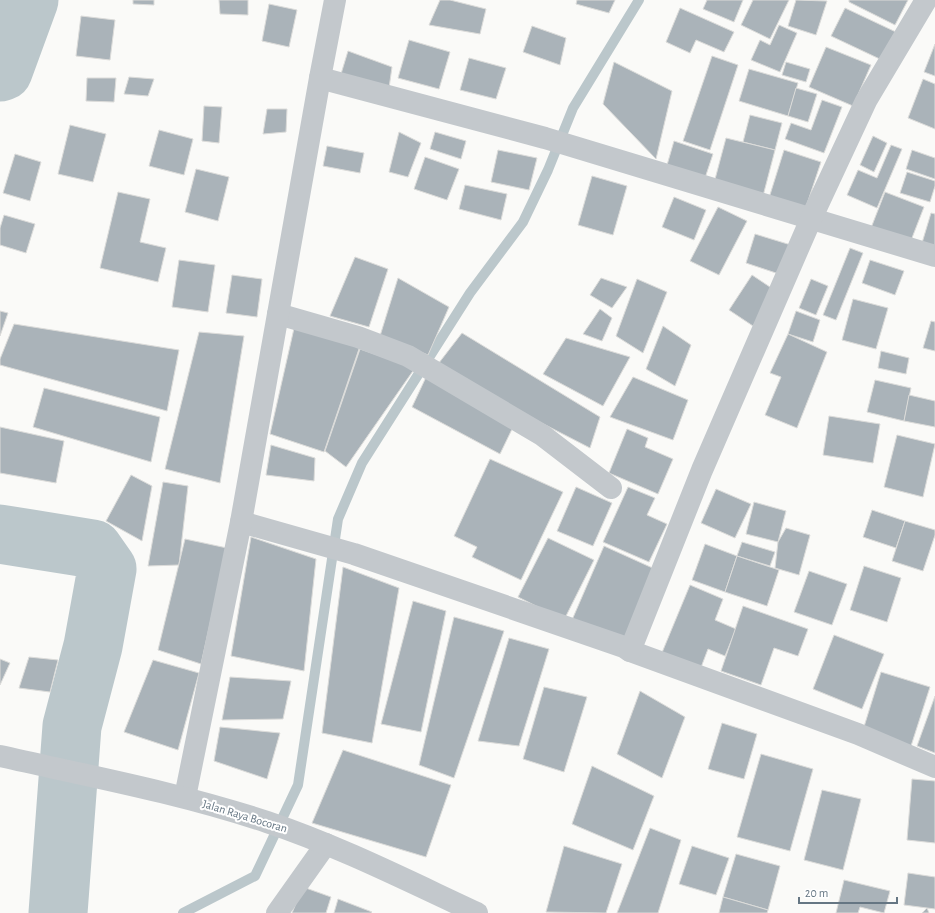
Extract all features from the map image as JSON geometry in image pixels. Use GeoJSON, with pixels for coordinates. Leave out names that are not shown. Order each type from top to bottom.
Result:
{"type":"FeatureCollection","features":[{"type":"Feature","properties":{"kind":"street"},"geometry":{"type":"LineString","coordinates":[[185,797],[241,522],[335,0]]}},
{"type":"Feature","properties":{"kind":"street"},"geometry":{"type":"LineString","coordinates":[[630,651],[702,470],[811,219],[866,101],[927,9]]}},
{"type":"Feature","properties":{"kind":"street"},"geometry":{"type":"LineString","coordinates":[[320,78],[570,145],[935,256]]}},
{"type":"Feature","properties":{"kind":"street"},"geometry":{"type":"LineString","coordinates":[[278,314],[358,337],[408,356],[542,435],[611,488]]}},
{"type":"Feature","properties":{"kind":"street"},"geometry":{"type":"LineString","coordinates":[[241,522],[354,554],[624,647],[630,651],[858,734],[935,767]]}},
{"type":"Feature","properties":{"kind":"street","name":"Jalan Raya Bocoran"},"geometry":{"type":"LineString","coordinates":[[0,756],[185,797],[300,833],[477,913]]}},
{"type":"Feature","properties":{"kind":"street"},"geometry":{"type":"LineString","coordinates":[[277,913],[326,844]]}},
{"type":"Feature","properties":{"kind":"building"},"geometry":{"type":"Polygon","coordinates":[[[133,0],[154,0],[154,5],[133,4],[133,0]]]}},
{"type":"Feature","properties":{"kind":"building"},"geometry":{"type":"Polygon","coordinates":[[[219,0],[248,0],[248,15],[220,14],[219,0]]]}},
{"type":"Feature","properties":{"kind":"building"},"geometry":{"type":"Polygon","coordinates":[[[440,0],[450,0],[486,9],[480,34],[429,25],[440,0]]]}},
{"type":"Feature","properties":{"kind":"building"},"geometry":{"type":"Polygon","coordinates":[[[577,0],[615,0],[609,13],[576,4],[577,0]]]}},
{"type":"Feature","properties":{"kind":"building"},"geometry":{"type":"Polygon","coordinates":[[[707,0],[743,0],[734,22],[703,9],[707,0]]]}},
{"type":"Feature","properties":{"kind":"building"},"geometry":{"type":"Polygon","coordinates":[[[753,0],[789,0],[770,39],[741,25],[753,0]]]}},
{"type":"Feature","properties":{"kind":"building"},"geometry":{"type":"Polygon","coordinates":[[[796,0],[827,1],[816,35],[788,26],[796,0]]]}},
{"type":"Feature","properties":{"kind":"building"},"geometry":{"type":"Polygon","coordinates":[[[849,0],[908,0],[895,25],[849,2],[849,0]]]}},
{"type":"Feature","properties":{"kind":"building"},"geometry":{"type":"Polygon","coordinates":[[[269,4],[297,10],[289,47],[262,41],[269,4]]]}},
{"type":"Feature","properties":{"kind":"building"},"geometry":{"type":"Polygon","coordinates":[[[680,8],[734,32],[724,52],[696,40],[690,53],[666,42],[680,8]]]}},
{"type":"Feature","properties":{"kind":"building"},"geometry":{"type":"Polygon","coordinates":[[[845,8],[898,33],[884,61],[831,36],[845,8]]]}},
{"type":"Feature","properties":{"kind":"building"},"geometry":{"type":"Polygon","coordinates":[[[81,16],[115,20],[110,60],[76,56],[81,16]]]}},
{"type":"Feature","properties":{"kind":"building"},"geometry":{"type":"Polygon","coordinates":[[[779,25],[797,33],[780,72],[751,60],[760,40],[770,45],[779,25]]]}},
{"type":"Feature","properties":{"kind":"building"},"geometry":{"type":"Polygon","coordinates":[[[532,26],[566,38],[560,65],[523,52],[532,26]]]}},
{"type":"Feature","properties":{"kind":"building"},"geometry":{"type":"Polygon","coordinates":[[[409,40],[450,52],[439,89],[398,78],[409,40]]]}},
{"type":"Feature","properties":{"kind":"building"},"geometry":{"type":"Polygon","coordinates":[[[935,44],[935,76],[924,72],[935,44]]]}},
{"type":"Feature","properties":{"kind":"building"},"geometry":{"type":"Polygon","coordinates":[[[826,47],[871,65],[853,106],[809,87],[826,47]]]}},
{"type":"Feature","properties":{"kind":"building"},"geometry":{"type":"Polygon","coordinates":[[[348,51],[392,67],[389,88],[341,74],[348,51]]]}},
{"type":"Feature","properties":{"kind":"building"},"geometry":{"type":"Polygon","coordinates":[[[712,56],[738,65],[710,150],[683,141],[712,56]]]}},
{"type":"Feature","properties":{"kind":"building"},"geometry":{"type":"Polygon","coordinates":[[[469,58],[506,68],[496,99],[460,90],[469,58]]]}},
{"type":"Feature","properties":{"kind":"building"},"geometry":{"type":"Polygon","coordinates":[[[614,62],[672,91],[656,159],[603,104],[614,62]]]}},
{"type":"Feature","properties":{"kind":"building"},"geometry":{"type":"Polygon","coordinates":[[[786,62],[810,69],[806,82],[782,75],[786,62]]]}},
{"type":"Feature","properties":{"kind":"building"},"geometry":{"type":"Polygon","coordinates":[[[749,69],[798,83],[788,116],[739,101],[749,69]]]}},
{"type":"Feature","properties":{"kind":"building"},"geometry":{"type":"Polygon","coordinates":[[[129,77],[154,79],[148,96],[124,94],[129,77]]]}},
{"type":"Feature","properties":{"kind":"building"},"geometry":{"type":"Polygon","coordinates":[[[87,78],[116,78],[114,102],[86,101],[87,78]]]}},
{"type":"Feature","properties":{"kind":"building"},"geometry":{"type":"Polygon","coordinates":[[[923,79],[935,84],[935,129],[908,118],[923,79]]]}},
{"type":"Feature","properties":{"kind":"building"},"geometry":{"type":"Polygon","coordinates":[[[796,88],[817,94],[808,122],[788,116],[796,88]]]}},
{"type":"Feature","properties":{"kind":"building"},"geometry":{"type":"Polygon","coordinates":[[[822,100],[842,107],[824,153],[785,139],[791,123],[811,130],[822,100]]]}},
{"type":"Feature","properties":{"kind":"building"},"geometry":{"type":"Polygon","coordinates":[[[204,106],[222,107],[219,143],[202,141],[204,106]]]}},
{"type":"Feature","properties":{"kind":"building"},"geometry":{"type":"Polygon","coordinates":[[[267,109],[287,109],[286,132],[263,134],[267,109]]]}},
{"type":"Feature","properties":{"kind":"building"},"geometry":{"type":"Polygon","coordinates":[[[750,115],[782,123],[775,150],[743,142],[750,115]]]}},
{"type":"Feature","properties":{"kind":"building"},"geometry":{"type":"Polygon","coordinates":[[[70,125],[106,134],[93,182],[58,174],[70,125]]]}},
{"type":"Feature","properties":{"kind":"building"},"geometry":{"type":"Polygon","coordinates":[[[159,130],[193,139],[184,175],[149,166],[159,130]]]}},
{"type":"Feature","properties":{"kind":"building"},"geometry":{"type":"Polygon","coordinates":[[[399,132],[421,143],[408,177],[389,172],[399,132]]]}},
{"type":"Feature","properties":{"kind":"building"},"geometry":{"type":"Polygon","coordinates":[[[435,132],[466,141],[461,159],[430,149],[435,132]]]}},
{"type":"Feature","properties":{"kind":"building"},"geometry":{"type":"Polygon","coordinates":[[[873,136],[887,143],[874,172],[860,165],[873,136]]]}},
{"type":"Feature","properties":{"kind":"building"},"geometry":{"type":"Polygon","coordinates":[[[726,138],[775,150],[763,196],[714,183],[726,138]]]}},
{"type":"Feature","properties":{"kind":"building"},"geometry":{"type":"Polygon","coordinates":[[[674,141],[713,154],[703,184],[665,172],[674,141]]]}},
{"type":"Feature","properties":{"kind":"building"},"geometry":{"type":"Polygon","coordinates":[[[891,145],[902,149],[877,208],[847,195],[858,170],[877,178],[891,145]]]}},
{"type":"Feature","properties":{"kind":"building"},"geometry":{"type":"Polygon","coordinates":[[[327,146],[364,153],[360,173],[323,166],[327,146]]]}},
{"type":"Feature","properties":{"kind":"building"},"geometry":{"type":"Polygon","coordinates":[[[498,150],[537,158],[529,190],[491,182],[498,150]]]}},
{"type":"Feature","properties":{"kind":"building"},"geometry":{"type":"Polygon","coordinates":[[[784,150],[821,162],[805,210],[769,198],[784,150]]]}},
{"type":"Feature","properties":{"kind":"building"},"geometry":{"type":"Polygon","coordinates":[[[912,150],[935,158],[935,179],[906,169],[912,150]]]}},
{"type":"Feature","properties":{"kind":"building"},"geometry":{"type":"Polygon","coordinates":[[[15,154],[41,162],[30,201],[3,193],[15,154]]]}},
{"type":"Feature","properties":{"kind":"building"},"geometry":{"type":"Polygon","coordinates":[[[425,157],[459,169],[447,200],[414,189],[425,157]]]}},
{"type":"Feature","properties":{"kind":"building"},"geometry":{"type":"Polygon","coordinates":[[[196,169],[229,177],[218,221],[185,212],[196,169]]]}},
{"type":"Feature","properties":{"kind":"building"},"geometry":{"type":"Polygon","coordinates":[[[907,172],[935,181],[930,202],[900,193],[907,172]]]}},
{"type":"Feature","properties":{"kind":"building"},"geometry":{"type":"Polygon","coordinates":[[[592,176],[627,186],[613,235],[578,225],[592,176]]]}},
{"type":"Feature","properties":{"kind":"building"},"geometry":{"type":"Polygon","coordinates":[[[465,185],[507,194],[501,220],[459,209],[465,185]]]}},
{"type":"Feature","properties":{"kind":"building"},"geometry":{"type":"Polygon","coordinates":[[[118,192],[150,199],[140,242],[166,248],[158,282],[100,268],[118,192]]]}},
{"type":"Feature","properties":{"kind":"building"},"geometry":{"type":"Polygon","coordinates":[[[885,192],[924,207],[910,243],[871,228],[885,192]]]}},
{"type":"Feature","properties":{"kind":"building"},"geometry":{"type":"Polygon","coordinates":[[[674,197],[706,210],[694,240],[662,227],[674,197]]]}},
{"type":"Feature","properties":{"kind":"building"},"geometry":{"type":"Polygon","coordinates":[[[718,207],[747,221],[719,275],[690,261],[718,207]]]}},
{"type":"Feature","properties":{"kind":"building"},"geometry":{"type":"Polygon","coordinates":[[[931,213],[935,214],[935,247],[922,243],[931,213]]]}},
{"type":"Feature","properties":{"kind":"building"},"geometry":{"type":"Polygon","coordinates":[[[4,215],[35,224],[26,253],[0,245],[0,228],[4,215]]]}},
{"type":"Feature","properties":{"kind":"building"},"geometry":{"type":"Polygon","coordinates":[[[755,234],[791,245],[782,275],[746,263],[755,234]]]}},
{"type":"Feature","properties":{"kind":"building"},"geometry":{"type":"Polygon","coordinates":[[[850,248],[863,253],[836,320],[823,315],[850,248]]]}},
{"type":"Feature","properties":{"kind":"building"},"geometry":{"type":"Polygon","coordinates":[[[355,257],[388,269],[369,327],[330,316],[355,257]]]}},
{"type":"Feature","properties":{"kind":"building"},"geometry":{"type":"Polygon","coordinates":[[[179,260],[215,265],[208,312],[172,307],[179,260]]]}},
{"type":"Feature","properties":{"kind":"building"},"geometry":{"type":"Polygon","coordinates":[[[870,260],[904,271],[895,295],[862,283],[870,260]]]}},
{"type":"Feature","properties":{"kind":"building"},"geometry":{"type":"Polygon","coordinates":[[[232,275],[262,279],[257,317],[226,313],[232,275]]]}},
{"type":"Feature","properties":{"kind":"building"},"geometry":{"type":"Polygon","coordinates":[[[752,275],[776,291],[753,326],[729,310],[752,275]]]}},
{"type":"Feature","properties":{"kind":"building"},"geometry":{"type":"Polygon","coordinates":[[[398,278],[449,307],[428,355],[380,336],[398,278]]]}},
{"type":"Feature","properties":{"kind":"building"},"geometry":{"type":"Polygon","coordinates":[[[601,278],[627,287],[612,308],[590,295],[601,278]]]}},
{"type":"Feature","properties":{"kind":"building"},"geometry":{"type":"Polygon","coordinates":[[[637,279],[667,292],[643,353],[616,336],[637,279]]]}},
{"type":"Feature","properties":{"kind":"building"},"geometry":{"type":"Polygon","coordinates":[[[811,279],[828,286],[816,315],[799,308],[811,279]]]}},
{"type":"Feature","properties":{"kind":"building"},"geometry":{"type":"Polygon","coordinates":[[[853,299],[888,308],[876,349],[842,340],[853,299]]]}},
{"type":"Feature","properties":{"kind":"building"},"geometry":{"type":"Polygon","coordinates":[[[600,309],[612,318],[602,341],[583,334],[600,309]]]}},
{"type":"Feature","properties":{"kind":"building"},"geometry":{"type":"Polygon","coordinates":[[[0,311],[8,313],[0,336],[0,311]]]}},
{"type":"Feature","properties":{"kind":"building"},"geometry":{"type":"Polygon","coordinates":[[[796,311],[820,320],[813,342],[788,334],[796,311]]]}},
{"type":"Feature","properties":{"kind":"building"},"geometry":{"type":"Polygon","coordinates":[[[931,321],[935,322],[935,351],[923,348],[931,321]]]}},
{"type":"Feature","properties":{"kind":"building"},"geometry":{"type":"Polygon","coordinates":[[[14,324],[179,350],[167,411],[0,365],[0,359],[14,324]]]}},
{"type":"Feature","properties":{"kind":"building"},"geometry":{"type":"Polygon","coordinates":[[[295,324],[360,346],[324,452],[270,434],[295,324]]]}},
{"type":"Feature","properties":{"kind":"building"},"geometry":{"type":"Polygon","coordinates":[[[663,326],[691,345],[675,386],[646,369],[663,326]]]}},
{"type":"Feature","properties":{"kind":"building"},"geometry":{"type":"Polygon","coordinates":[[[199,332],[244,336],[220,483],[165,469],[199,332]]]}},
{"type":"Feature","properties":{"kind":"building"},"geometry":{"type":"Polygon","coordinates":[[[462,333],[600,417],[590,448],[435,368],[462,333]]]}},
{"type":"Feature","properties":{"kind":"building"},"geometry":{"type":"Polygon","coordinates":[[[788,334],[827,352],[797,428],[765,415],[781,377],[770,373],[788,334]]]}},
{"type":"Feature","properties":{"kind":"building"},"geometry":{"type":"Polygon","coordinates":[[[566,338],[630,357],[603,406],[543,374],[566,338]]]}},
{"type":"Feature","properties":{"kind":"building"},"geometry":{"type":"Polygon","coordinates":[[[360,349],[415,368],[346,467],[325,451],[360,349]]]}},
{"type":"Feature","properties":{"kind":"building"},"geometry":{"type":"Polygon","coordinates":[[[881,351],[909,358],[906,374],[878,368],[881,351]]]}},
{"type":"Feature","properties":{"kind":"building"},"geometry":{"type":"Polygon","coordinates":[[[427,375],[514,425],[500,454],[412,407],[427,375]]]}},
{"type":"Feature","properties":{"kind":"building"},"geometry":{"type":"Polygon","coordinates":[[[633,377],[688,400],[673,440],[610,417],[633,377]]]}},
{"type":"Feature","properties":{"kind":"building"},"geometry":{"type":"Polygon","coordinates":[[[875,380],[911,388],[904,421],[867,412],[875,380]]]}},
{"type":"Feature","properties":{"kind":"building"},"geometry":{"type":"Polygon","coordinates":[[[44,388],[160,417],[151,462],[33,427],[44,388]]]}},
{"type":"Feature","properties":{"kind":"building"},"geometry":{"type":"Polygon","coordinates":[[[909,395],[935,401],[935,427],[904,421],[909,395]]]}},
{"type":"Feature","properties":{"kind":"building"},"geometry":{"type":"Polygon","coordinates":[[[829,416],[880,424],[873,463],[823,455],[829,416]]]}},
{"type":"Feature","properties":{"kind":"building"},"geometry":{"type":"Polygon","coordinates":[[[0,427],[64,441],[56,483],[0,473],[0,427]]]}},
{"type":"Feature","properties":{"kind":"building"},"geometry":{"type":"Polygon","coordinates":[[[627,429],[648,438],[645,447],[673,459],[658,494],[609,473],[627,429]]]}},
{"type":"Feature","properties":{"kind":"building"},"geometry":{"type":"Polygon","coordinates":[[[897,435],[935,444],[923,497],[884,487],[897,435]]]}},
{"type":"Feature","properties":{"kind":"building"},"geometry":{"type":"Polygon","coordinates":[[[271,445],[315,458],[314,481],[266,475],[271,445]]]}},
{"type":"Feature","properties":{"kind":"building"},"geometry":{"type":"Polygon","coordinates":[[[490,459],[563,492],[521,580],[472,557],[477,547],[454,536],[490,459]]]}},
{"type":"Feature","properties":{"kind":"building"},"geometry":{"type":"Polygon","coordinates":[[[131,475],[152,486],[142,541],[106,521],[131,475]]]}},
{"type":"Feature","properties":{"kind":"building"},"geometry":{"type":"Polygon","coordinates":[[[163,482],[188,486],[179,565],[148,566],[163,482]]]}},
{"type":"Feature","properties":{"kind":"building"},"geometry":{"type":"Polygon","coordinates":[[[576,487],[612,503],[593,546],[557,531],[576,487]]]}},
{"type":"Feature","properties":{"kind":"building"},"geometry":{"type":"Polygon","coordinates":[[[628,487],[655,498],[647,515],[667,524],[649,562],[603,542],[628,487]]]}},
{"type":"Feature","properties":{"kind":"building"},"geometry":{"type":"Polygon","coordinates":[[[716,489],[751,504],[735,538],[701,523],[716,489]]]}},
{"type":"Feature","properties":{"kind":"building"},"geometry":{"type":"Polygon","coordinates":[[[754,502],[786,511],[778,542],[746,534],[754,502]]]}},
{"type":"Feature","properties":{"kind":"building"},"geometry":{"type":"Polygon","coordinates":[[[872,510],[905,521],[896,548],[863,537],[872,510]]]}},
{"type":"Feature","properties":{"kind":"building"},"geometry":{"type":"Polygon","coordinates":[[[905,521],[935,530],[935,535],[923,571],[892,561],[905,521]]]}},
{"type":"Feature","properties":{"kind":"building"},"geometry":{"type":"Polygon","coordinates":[[[786,528],[810,535],[799,575],[775,568],[778,542],[786,528]]]}},
{"type":"Feature","properties":{"kind":"building"},"geometry":{"type":"Polygon","coordinates":[[[251,537],[316,559],[304,671],[231,656],[251,537]]]}},
{"type":"Feature","properties":{"kind":"building"},"geometry":{"type":"Polygon","coordinates":[[[548,538],[594,560],[564,620],[518,597],[548,538]]]}},
{"type":"Feature","properties":{"kind":"building"},"geometry":{"type":"Polygon","coordinates":[[[185,539],[227,548],[201,664],[158,650],[185,539]]]}},
{"type":"Feature","properties":{"kind":"building"},"geometry":{"type":"Polygon","coordinates":[[[742,542],[775,552],[770,566],[737,556],[742,542]]]}},
{"type":"Feature","properties":{"kind":"building"},"geometry":{"type":"Polygon","coordinates":[[[705,544],[737,556],[725,592],[692,580],[705,544]]]}},
{"type":"Feature","properties":{"kind":"building"},"geometry":{"type":"Polygon","coordinates":[[[604,546],[657,570],[625,644],[572,620],[604,546]]]}},
{"type":"Feature","properties":{"kind":"building"},"geometry":{"type":"Polygon","coordinates":[[[737,556],[779,570],[767,606],[725,592],[737,556]]]}},
{"type":"Feature","properties":{"kind":"building"},"geometry":{"type":"Polygon","coordinates":[[[864,566],[901,578],[887,622],[850,610],[864,566]]]}},
{"type":"Feature","properties":{"kind":"building"},"geometry":{"type":"Polygon","coordinates":[[[343,567],[399,588],[372,743],[322,733],[343,567]]]}},
{"type":"Feature","properties":{"kind":"building"},"geometry":{"type":"Polygon","coordinates":[[[809,571],[847,584],[832,625],[794,612],[809,571]]]}},
{"type":"Feature","properties":{"kind":"building"},"geometry":{"type":"Polygon","coordinates":[[[690,585],[723,599],[715,620],[736,629],[725,656],[708,649],[700,670],[661,655],[690,585]]]}},
{"type":"Feature","properties":{"kind":"building"},"geometry":{"type":"Polygon","coordinates":[[[413,601],[446,611],[421,732],[381,724],[413,601]]]}},
{"type":"Feature","properties":{"kind":"building"},"geometry":{"type":"Polygon","coordinates":[[[743,606],[808,629],[798,656],[774,648],[761,685],[721,671],[743,606]]]}},
{"type":"Feature","properties":{"kind":"building"},"geometry":{"type":"Polygon","coordinates":[[[454,617],[504,631],[454,778],[419,765],[454,617]]]}},
{"type":"Feature","properties":{"kind":"building"},"geometry":{"type":"Polygon","coordinates":[[[834,635],[884,654],[862,709],[813,689],[834,635]]]}},
{"type":"Feature","properties":{"kind":"building"},"geometry":{"type":"Polygon","coordinates":[[[509,638],[549,649],[519,746],[478,741],[509,638]]]}},
{"type":"Feature","properties":{"kind":"building"},"geometry":{"type":"Polygon","coordinates":[[[29,657],[58,660],[50,692],[19,688],[29,657]]]}},
{"type":"Feature","properties":{"kind":"building"},"geometry":{"type":"Polygon","coordinates":[[[0,659],[10,663],[0,685],[0,659]]]}},
{"type":"Feature","properties":{"kind":"building"},"geometry":{"type":"Polygon","coordinates":[[[153,660],[199,673],[178,750],[124,732],[153,660]]]}},
{"type":"Feature","properties":{"kind":"building"},"geometry":{"type":"Polygon","coordinates":[[[881,672],[930,687],[911,746],[863,730],[881,672]]]}},
{"type":"Feature","properties":{"kind":"building"},"geometry":{"type":"Polygon","coordinates":[[[230,677],[291,681],[283,719],[222,720],[230,677]]]}},
{"type":"Feature","properties":{"kind":"building"},"geometry":{"type":"Polygon","coordinates":[[[544,687],[587,697],[564,772],[523,759],[544,687]]]}},
{"type":"Feature","properties":{"kind":"building"},"geometry":{"type":"Polygon","coordinates":[[[640,691],[685,717],[662,778],[617,754],[640,691]]]}},
{"type":"Feature","properties":{"kind":"building"},"geometry":{"type":"Polygon","coordinates":[[[935,696],[935,753],[917,746],[935,696]]]}},
{"type":"Feature","properties":{"kind":"building"},"geometry":{"type":"Polygon","coordinates":[[[722,723],[757,734],[744,779],[708,769],[722,723]]]}},
{"type":"Feature","properties":{"kind":"building"},"geometry":{"type":"Polygon","coordinates":[[[220,727],[280,733],[267,779],[214,761],[220,727]]]}},
{"type":"Feature","properties":{"kind":"building"},"geometry":{"type":"Polygon","coordinates":[[[343,750],[451,785],[426,857],[312,823],[343,750]]]}},
{"type":"Feature","properties":{"kind":"building"},"geometry":{"type":"Polygon","coordinates":[[[761,754],[813,769],[790,851],[737,837],[761,754]]]}},
{"type":"Feature","properties":{"kind":"building"},"geometry":{"type":"Polygon","coordinates":[[[592,766],[654,796],[633,850],[572,824],[592,766]]]}},
{"type":"Feature","properties":{"kind":"building"},"geometry":{"type":"Polygon","coordinates":[[[912,779],[935,781],[935,843],[907,840],[912,779]]]}},
{"type":"Feature","properties":{"kind":"building"},"geometry":{"type":"Polygon","coordinates":[[[822,790],[861,799],[843,870],[804,860],[822,790]]]}},
{"type":"Feature","properties":{"kind":"building"},"geometry":{"type":"Polygon","coordinates":[[[650,828],[681,840],[658,913],[617,913],[650,828]]]}},
{"type":"Feature","properties":{"kind":"building"},"geometry":{"type":"Polygon","coordinates":[[[564,846],[622,864],[606,913],[546,912],[564,846]]]}},
{"type":"Feature","properties":{"kind":"building"},"geometry":{"type":"Polygon","coordinates":[[[692,846],[729,858],[716,895],[679,884],[692,846]]]}},
{"type":"Feature","properties":{"kind":"building"},"geometry":{"type":"Polygon","coordinates":[[[736,854],[780,866],[768,910],[723,897],[736,854]]]}},
{"type":"Feature","properties":{"kind":"building"},"geometry":{"type":"Polygon","coordinates":[[[908,873],[935,877],[935,909],[904,905],[908,873]]]}},
{"type":"Feature","properties":{"kind":"building"},"geometry":{"type":"Polygon","coordinates":[[[844,880],[890,891],[884,913],[860,907],[858,913],[836,913],[844,880]]]}},
{"type":"Feature","properties":{"kind":"building"},"geometry":{"type":"Polygon","coordinates":[[[303,887],[331,897],[326,913],[292,913],[303,887]]]}},
{"type":"Feature","properties":{"kind":"building"},"geometry":{"type":"Polygon","coordinates":[[[723,897],[768,910],[767,913],[719,913],[723,897]]]}},
{"type":"Feature","properties":{"kind":"building"},"geometry":{"type":"Polygon","coordinates":[[[338,899],[372,912],[334,913],[338,899]]]}},
{"type":"Feature","properties":{"kind":"building"},"geometry":{"type":"Polygon","coordinates":[[[927,908],[929,913],[922,913],[927,908]]]}},
{"type":"Feature","properties":{"kind":"waterway"},"geometry":{"type":"LineString","coordinates":[[0,72],[3,71],[29,0]]}},
{"type":"Feature","properties":{"kind":"waterway"},"geometry":{"type":"LineString","coordinates":[[183,913],[255,876],[298,785],[338,519],[362,463],[470,293],[523,222],[548,170],[573,108],[639,0]]}},
{"type":"Feature","properties":{"kind":"waterway"},"geometry":{"type":"LineString","coordinates":[[0,534],[93,549],[107,569],[93,646],[72,726],[58,913]]}}]}
